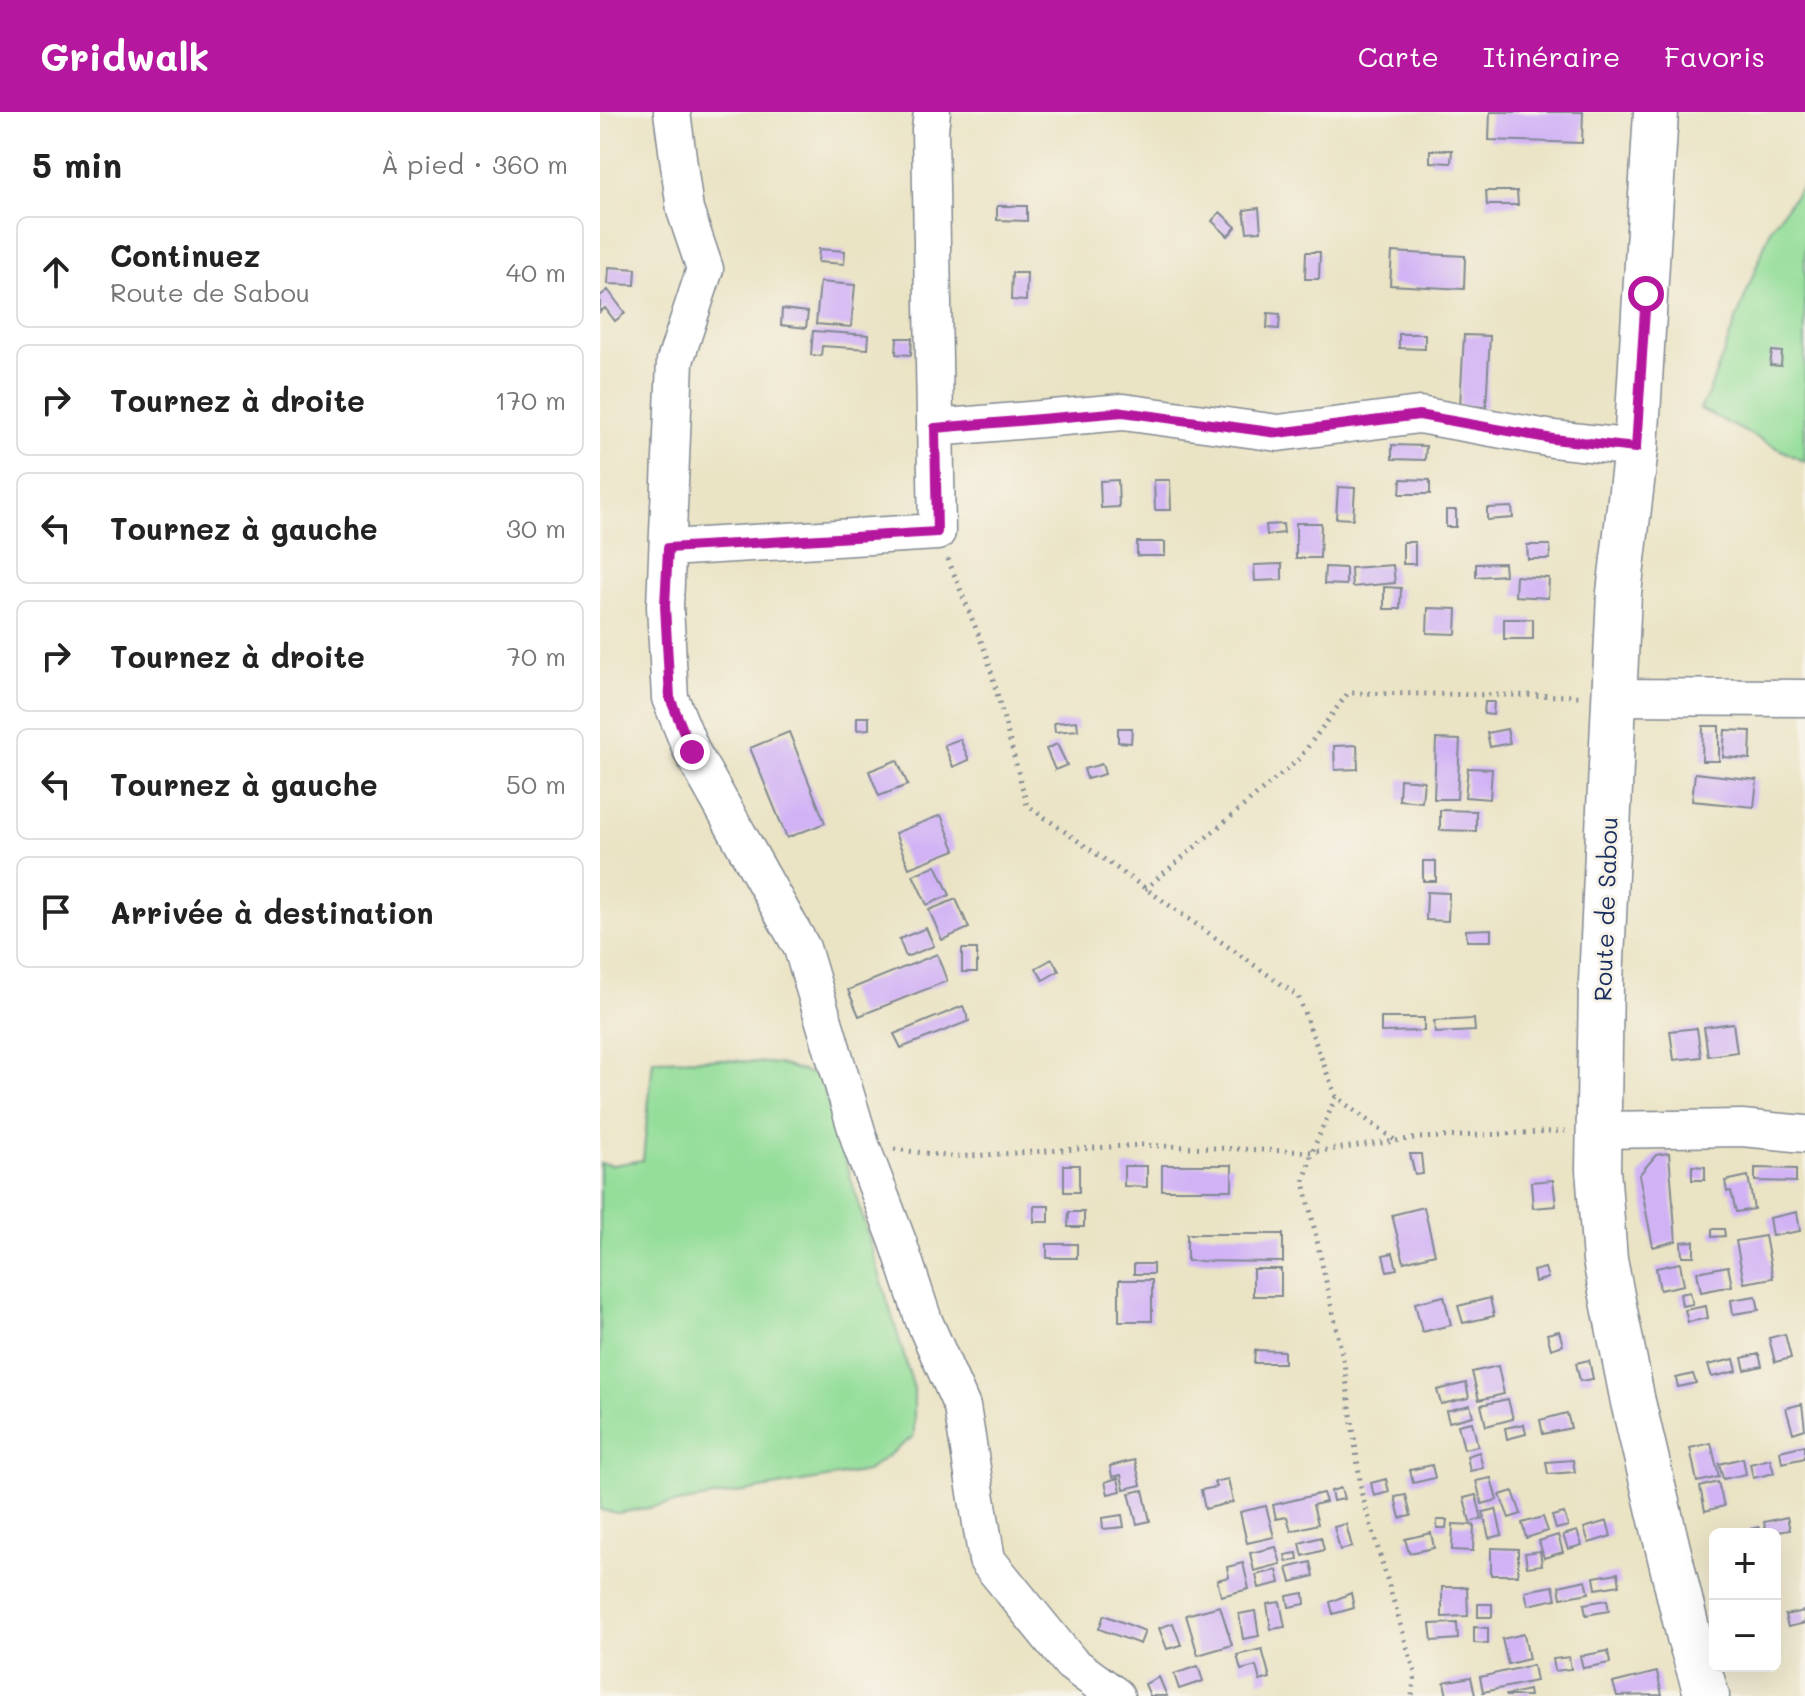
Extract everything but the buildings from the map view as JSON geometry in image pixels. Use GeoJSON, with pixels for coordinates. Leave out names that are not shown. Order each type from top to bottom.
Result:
{"type":"FeatureCollection","features":[{"type":"Feature","properties":{"kind":"main road","name":"Route de Sabou"},"geometry":{"type":"LineString","coordinates":[[1656,112],[1636,448],[1619,593],[1601,982],[1598,1130],[1601,1222],[1614,1308],[1689,1637],[1707,1696]]}},
{"type":"Feature","properties":{"kind":"street"},"geometry":{"type":"LineString","coordinates":[[672,112],[685,210],[705,269],[675,361],[665,606],[670,698],[692,752],[802,948],[861,1145],[925,1324],[962,1407],[987,1560],[1071,1663],[1116,1696]]}},
{"type":"Feature","properties":{"kind":"street"},"geometry":{"type":"LineString","coordinates":[[668,548],[937,532],[932,112]]}},
{"type":"Feature","properties":{"kind":"street"},"geometry":{"type":"LineString","coordinates":[[935,428],[1123,412],[1278,433],[1419,415],[1553,439],[1636,448]]}},
{"type":"Feature","properties":{"kind":"street"},"geometry":{"type":"LineString","coordinates":[[1614,697],[1805,698]]}},
{"type":"Feature","properties":{"kind":"street"},"geometry":{"type":"LineString","coordinates":[[1598,1130],[1742,1128],[1805,1134]]}},
{"type":"Feature","properties":{"kind":"path"},"geometry":{"type":"LineString","coordinates":[[937,532],[987,656],[1027,805],[1298,996],[1336,1097],[1396,1141]]}},
{"type":"Feature","properties":{"kind":"path"},"geometry":{"type":"LineString","coordinates":[[1145,889],[1298,760],[1348,693],[1614,697]]}},
{"type":"Feature","properties":{"kind":"path"},"geometry":{"type":"LineString","coordinates":[[1336,1097],[1312,1152],[1304,1182],[1344,1363],[1362,1495],[1415,1673],[1412,1696]]}},
{"type":"Feature","properties":{"kind":"path"},"geometry":{"type":"LineString","coordinates":[[861,1145],[953,1157],[1141,1145],[1312,1152],[1418,1138],[1598,1130]]}},
{"type":"Feature","properties":{"kind":"green space"},"geometry":{"type":"Polygon","coordinates":[[[1805,182],[1805,462],[1700,409],[1771,228],[1805,182]]]}},
{"type":"Feature","properties":{"kind":"green space"},"geometry":{"type":"Polygon","coordinates":[[[712,1059],[778,1064],[820,1076],[914,1389],[914,1436],[867,1471],[618,1513],[600,1510],[600,1163],[613,1165],[643,1160],[653,1060],[712,1059]]]}},
{"type":"Feature","properties":{"kind":"route"},"geometry":{"type":"LineString","coordinates":[[692,752],[670,698],[665,606],[668,548],[937,532],[935,428],[1123,412],[1278,433],[1419,415],[1553,439],[1636,448],[1646,294]]}}]}
